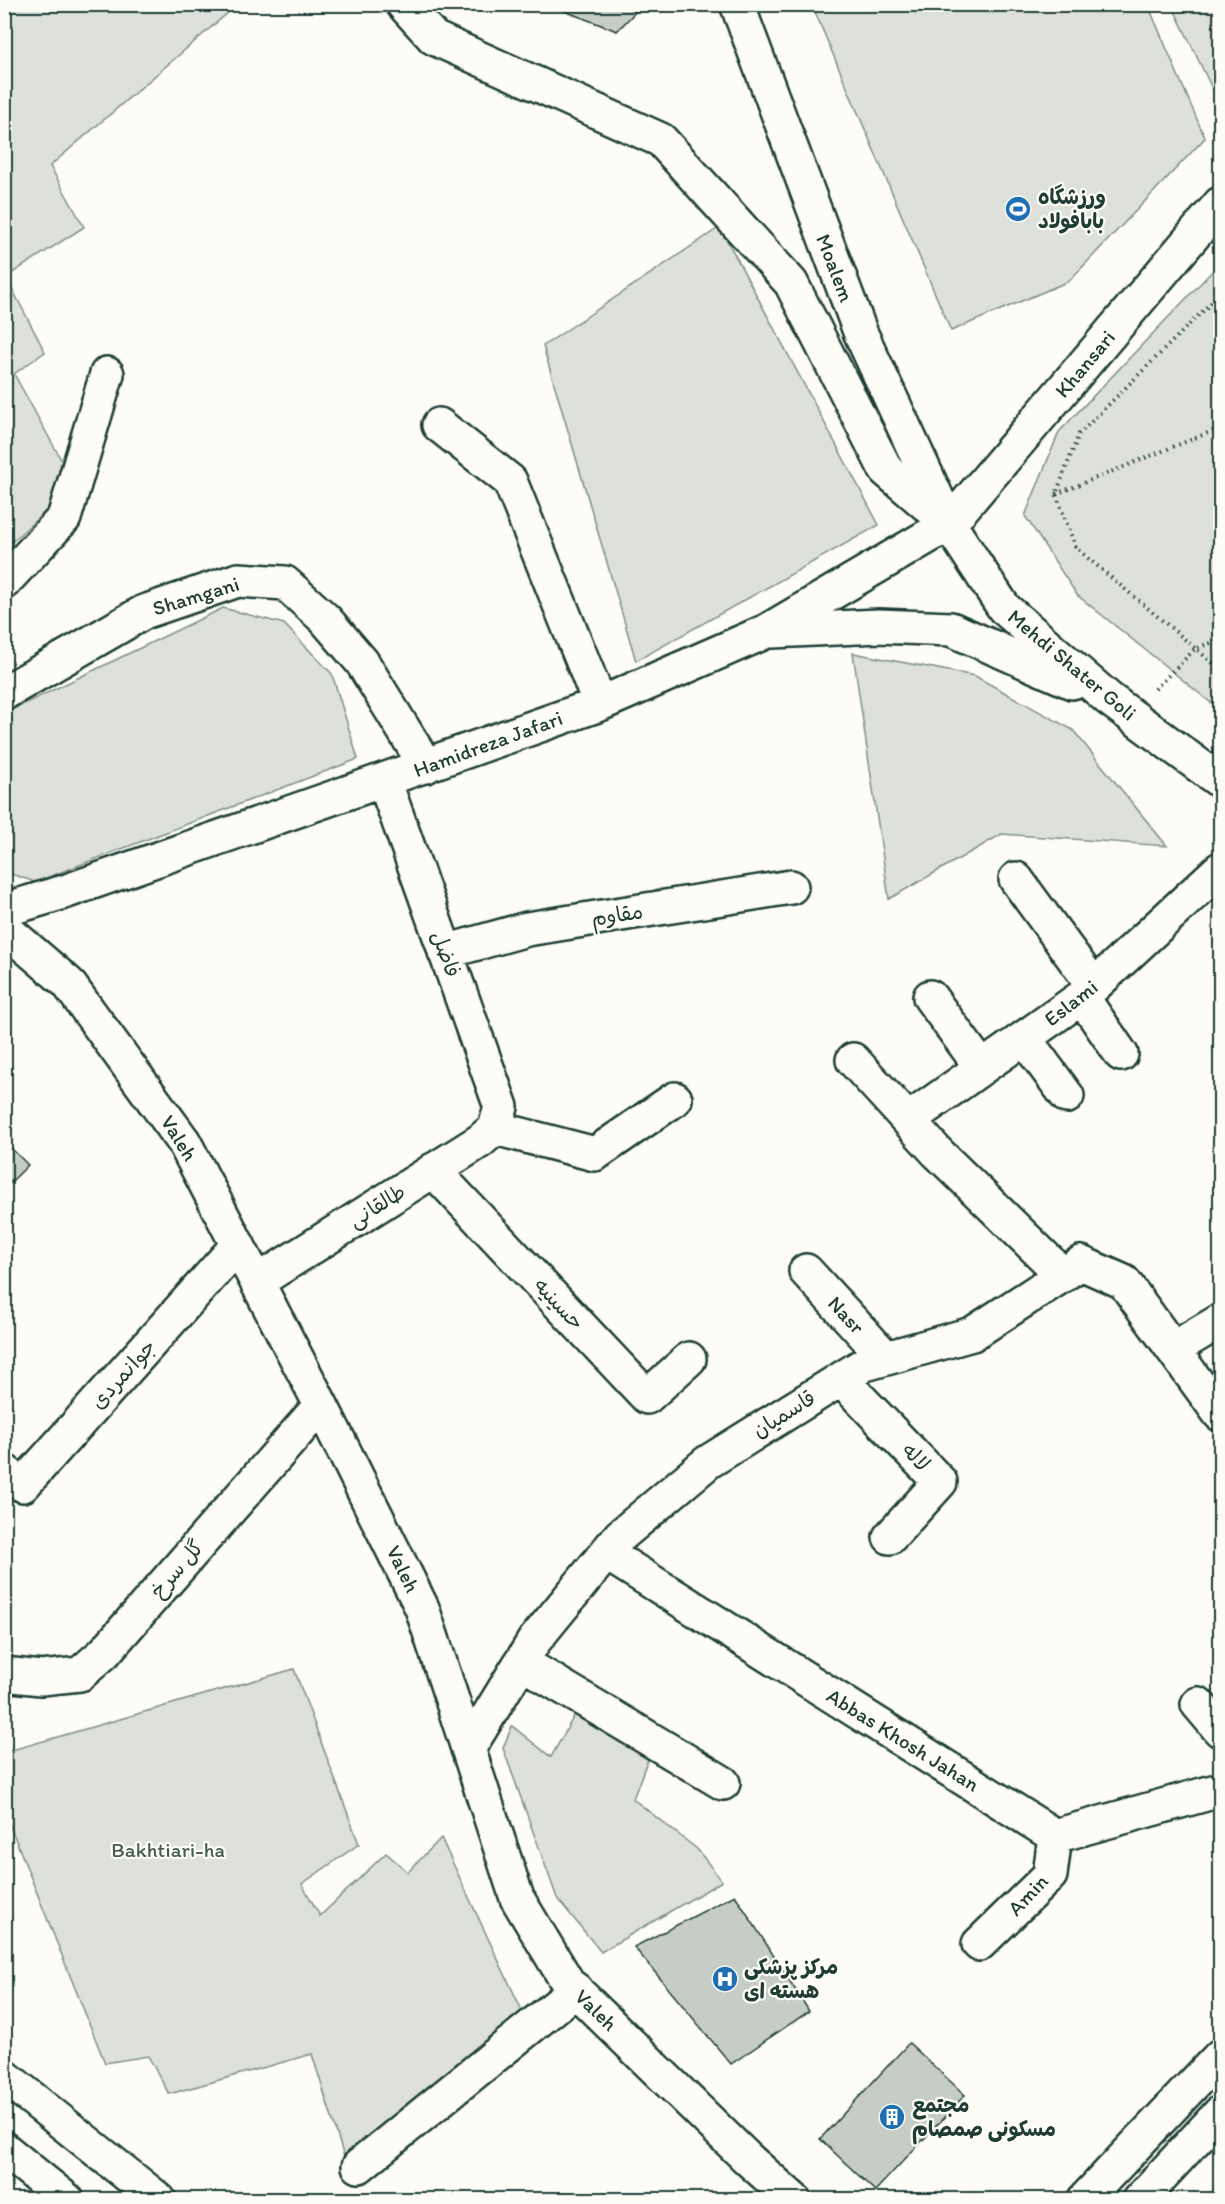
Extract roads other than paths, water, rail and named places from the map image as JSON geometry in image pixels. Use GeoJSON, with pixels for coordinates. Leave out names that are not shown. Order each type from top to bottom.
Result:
{"type":"FeatureCollection","features":[{"type":"Feature","properties":{"kind":"street"},"geometry":{"type":"LineString","coordinates":[[403,4],[434,38],[661,140],[791,283],[886,470],[949,524]]}},
{"type":"Feature","properties":{"kind":"street","name":"Moalem"},"geometry":{"type":"LineString","coordinates":[[737,4],[861,334],[949,524]]}},
{"type":"Feature","properties":{"kind":"street","name":"Khansari"},"geometry":{"type":"LineString","coordinates":[[949,524],[1221,204]]}},
{"type":"Feature","properties":{"kind":"street"},"geometry":{"type":"LineString","coordinates":[[4,582],[64,518],[107,374]]}},
{"type":"Feature","properties":{"kind":"street"},"geometry":{"type":"LineString","coordinates":[[439,426],[510,481],[600,704]]}},
{"type":"Feature","properties":{"kind":"street","name":"Hamidreza Jafari"},"geometry":{"type":"LineString","coordinates":[[4,910],[64,892],[600,704],[767,631],[949,524]]}},
{"type":"Feature","properties":{"kind":"street","name":"Mehdi Shater Goli"},"geometry":{"type":"LineString","coordinates":[[949,524],[1004,608],[1119,707],[1221,781]]}},
{"type":"Feature","properties":{"kind":"street","name":"Shamgani"},"geometry":{"type":"LineString","coordinates":[[4,693],[144,612],[238,580],[285,583],[325,619],[362,662],[426,766]]}},
{"type":"Feature","properties":{"kind":"street"},"geometry":{"type":"LineString","coordinates":[[767,631],[879,626],[951,628],[1022,659],[1119,707]]}},
{"type":"Feature","properties":{"kind":"street","name":"فاضل"},"geometry":{"type":"LineString","coordinates":[[384,780],[501,1107],[495,1128]]}},
{"type":"Feature","properties":{"kind":"street","name":"Eslami"},"geometry":{"type":"LineString","coordinates":[[908,1120],[1088,992],[1221,869]]}},
{"type":"Feature","properties":{"kind":"street"},"geometry":{"type":"LineString","coordinates":[[1016,879],[1088,992],[1121,1054]]}},
{"type":"Feature","properties":{"kind":"street","name":"مقاوم"},"geometry":{"type":"LineString","coordinates":[[445,952],[527,929],[791,887]]}},
{"type":"Feature","properties":{"kind":"street","name":"Valeh"},"geometry":{"type":"LineString","coordinates":[[4,928],[68,982],[184,1142],[321,1405],[422,1608],[517,1898],[568,1983],[748,2159],[794,2199]]}},
{"type":"Feature","properties":{"kind":"street"},"geometry":{"type":"LineString","coordinates":[[930,997],[982,1068]]}},
{"type":"Feature","properties":{"kind":"street"},"geometry":{"type":"LineString","coordinates":[[1024,1038],[1067,1096]]}},
{"type":"Feature","properties":{"kind":"street"},"geometry":{"type":"LineString","coordinates":[[853,1060],[938,1152],[1063,1275]]}},
{"type":"Feature","properties":{"kind":"street"},"geometry":{"type":"LineString","coordinates":[[495,1128],[596,1154],[675,1099]]}},
{"type":"Feature","properties":{"kind":"street","name":"طالقانی"},"geometry":{"type":"LineString","coordinates":[[257,1282],[480,1141],[495,1128]]}},
{"type":"Feature","properties":{"kind":"street","name":"حسینیه"},"geometry":{"type":"LineString","coordinates":[[433,1170],[647,1397],[689,1359]]}},
{"type":"Feature","properties":{"kind":"street","name":"جوانمردی"},"geometry":{"type":"LineString","coordinates":[[4,1471],[23,1485],[238,1245]]}},
{"type":"Feature","properties":{"kind":"street","name":"قاسمیان"},"geometry":{"type":"LineString","coordinates":[[468,1749],[534,1641],[620,1536],[708,1462],[865,1364],[972,1334],[1081,1263],[1124,1282],[1173,1349]]}},
{"type":"Feature","properties":{"kind":"street","name":"Nasr"},"geometry":{"type":"LineString","coordinates":[[806,1271],[886,1358]]}},
{"type":"Feature","properties":{"kind":"street"},"geometry":{"type":"LineString","coordinates":[[1221,1321],[1173,1349],[1221,1414]]}},
{"type":"Feature","properties":{"kind":"street","name":"لاله"},"geometry":{"type":"LineString","coordinates":[[842,1379],[940,1482],[890,1537]]}},
{"type":"Feature","properties":{"kind":"street","name":"گل سرخ"},"geometry":{"type":"LineString","coordinates":[[4,1674],[41,1678],[80,1674],[104,1653],[321,1405]]}},
{"type":"Feature","properties":{"kind":"street","name":"Abbas Khosh Jahan"},"geometry":{"type":"LineString","coordinates":[[606,1552],[1055,1836]]}},
{"type":"Feature","properties":{"kind":"street"},"geometry":{"type":"LineString","coordinates":[[521,1662],[723,1783]]}},
{"type":"Feature","properties":{"kind":"street"},"geometry":{"type":"LineString","coordinates":[[1198,1704],[1221,1730]]}},
{"type":"Feature","properties":{"kind":"street"},"geometry":{"type":"LineString","coordinates":[[1055,1836],[1221,1791]]}},
{"type":"Feature","properties":{"kind":"street","name":"Amin"},"geometry":{"type":"LineString","coordinates":[[979,1944],[1050,1875],[1055,1836]]}},
{"type":"Feature","properties":{"kind":"street"},"geometry":{"type":"LineString","coordinates":[[359,2166],[576,1990]]}},
{"type":"Feature","properties":{"kind":"street"},"geometry":{"type":"LineString","coordinates":[[1084,2199],[1221,2056]]}},
{"type":"Feature","properties":{"kind":"street"},"geometry":{"type":"LineString","coordinates":[[4,2076],[159,2199]]}},
{"type":"Feature","properties":{"kind":"street"},"geometry":{"type":"LineString","coordinates":[[1139,2199],[1221,2113]]}},
{"type":"Feature","properties":{"kind":"street"},"geometry":{"type":"LineString","coordinates":[[4,2149],[67,2199]]}},
{"type":"Feature","properties":{"kind":"place","name":"ورزشگاه بابافولاد"},"geometry":{"type":"Point","coordinates":[1018,209]}},
{"type":"Feature","properties":{"kind":"place","name":"مرکز پزشکی هسته ای"},"geometry":{"type":"Point","coordinates":[725,1979]}},
{"type":"Feature","properties":{"kind":"place","name":"مجتمع مسکونی صمصام"},"geometry":{"type":"Point","coordinates":[892,2117]}},
{"type":"Feature","properties":{"kind":"park label","name":"Bakhtiari-ha"},"geometry":{"type":"Point","coordinates":[168,1850]}}]}
